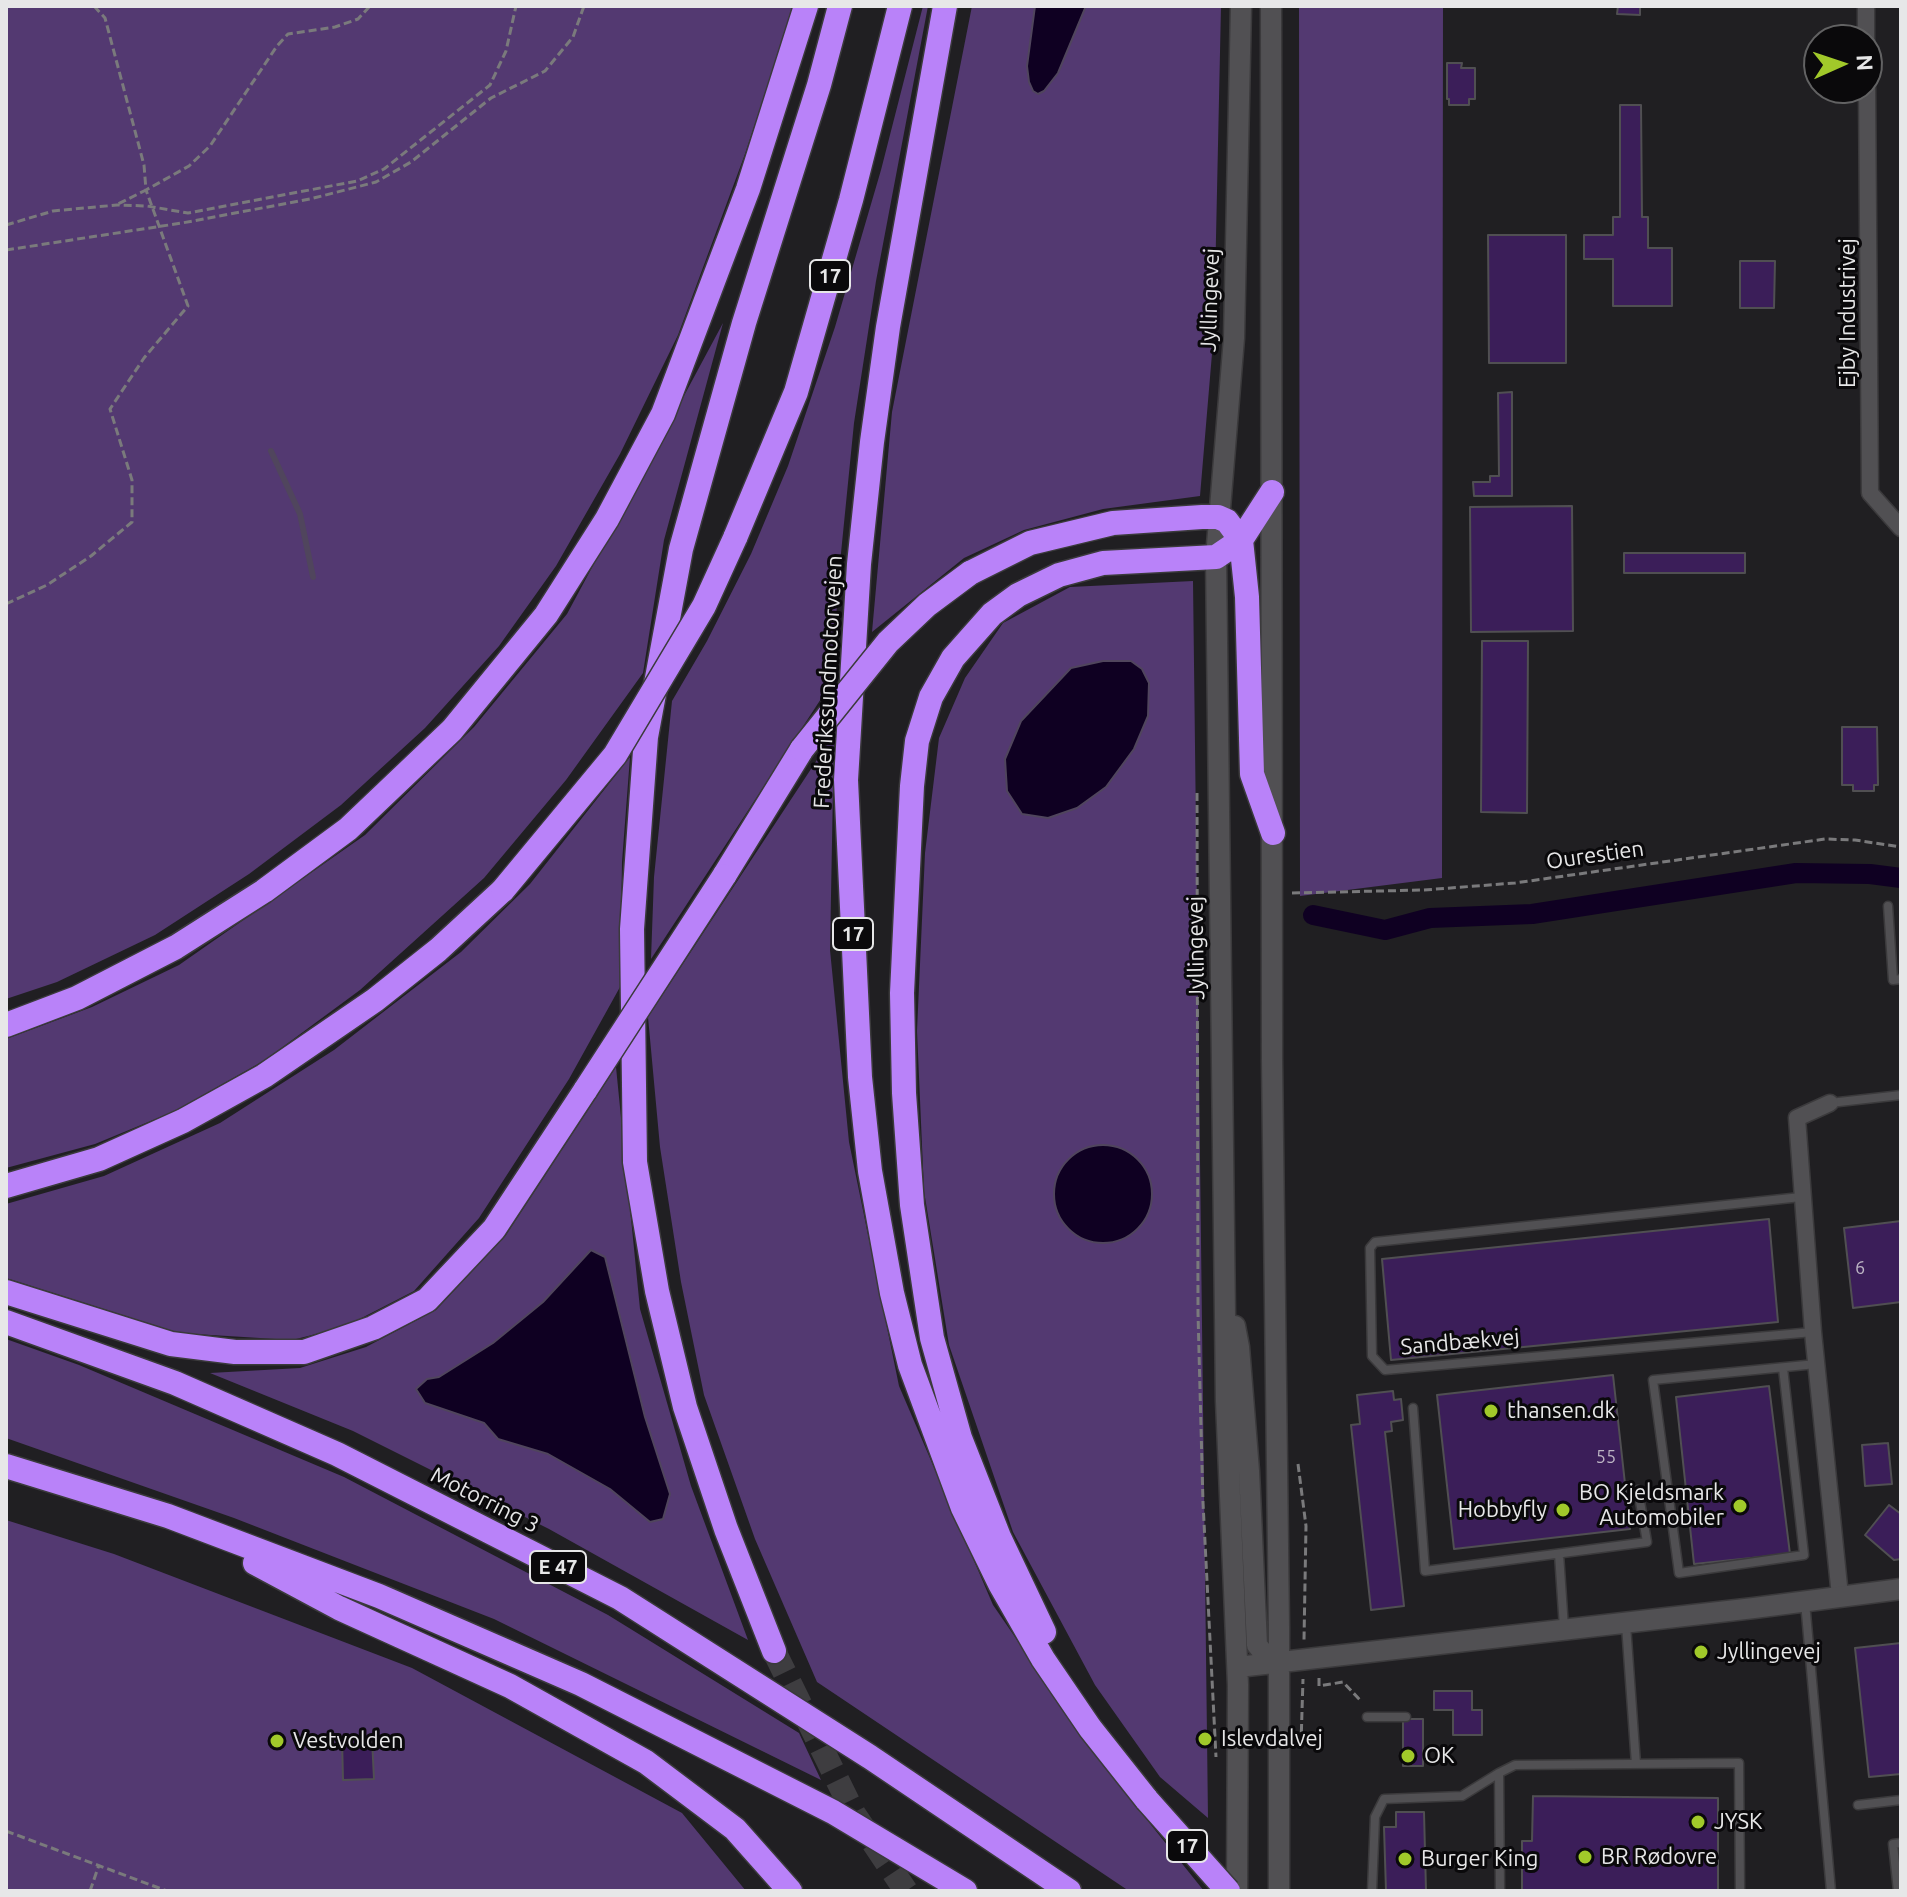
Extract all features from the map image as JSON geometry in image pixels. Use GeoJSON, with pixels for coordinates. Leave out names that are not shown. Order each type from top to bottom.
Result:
{"type":"FeatureCollection","features":[{"type":"Feature","properties":{"kind":"highway"},"geometry":{"type":"LineString","coordinates":[[6,1025],[77,998],[176,947],[264,891],[348,829],[452,730],[546,615],[607,519],[663,414],[748,189],[806,6]]}},
{"type":"Feature","properties":{"kind":"highway"},"geometry":{"type":"LineString","coordinates":[[774,1651],[726,1529],[685,1407],[657,1291],[635,1162],[632,929],[646,737],[681,549],[744,323],[819,85],[840,6]]}},
{"type":"Feature","properties":{"kind":"highway","name":"17"},"geometry":{"type":"LineString","coordinates":[[6,1186],[99,1159],[183,1121],[264,1076],[375,1000],[428,959],[503,890],[615,755],[704,606],[796,392],[851,200],[900,6]]}},
{"type":"Feature","properties":{"kind":"highway","name":"Frederikssundmotorvejen"},"geometry":{"type":"LineString","coordinates":[[945,6],[888,327],[859,564],[846,780],[860,1077],[870,1171],[892,1293],[910,1365],[930,1426],[963,1508],[1000,1584],[1043,1659],[1090,1728],[1147,1800],[1228,1891]]}},
{"type":"Feature","properties":{"kind":"highway"},"geometry":{"type":"LineString","coordinates":[[1090,1728],[999,1537],[960,1438],[932,1338],[912,1205],[904,1093],[902,993],[917,741],[931,697],[953,658],[992,614],[1018,595],[1059,575],[1103,563],[1216,557],[1241,540],[1272,492]]}},
{"type":"Feature","properties":{"kind":"highway"},"geometry":{"type":"LineString","coordinates":[[6,1292],[171,1344],[235,1352],[304,1352],[373,1328],[427,1300],[494,1229],[724,876],[802,749],[888,642],[927,605],[970,573],[1030,543],[1113,523],[1218,517],[1235,530],[1241,540],[1247,597],[1252,774],[1273,833]]}},
{"type":"Feature","properties":{"kind":"highway","name":"Motorring 3"},"geometry":{"type":"LineString","coordinates":[[6,1322],[175,1383],[337,1454],[620,1598],[870,1757],[1069,1891]]}},
{"type":"Feature","properties":{"kind":"highway"},"geometry":{"type":"LineString","coordinates":[[6,1466],[168,1516],[379,1596],[581,1684],[833,1812],[965,1891]]}},
{"type":"Feature","properties":{"kind":"highway"},"geometry":{"type":"LineString","coordinates":[[168,1516],[339,1608],[510,1686],[646,1762],[735,1829],[790,1891]]}},
{"type":"Feature","properties":{"kind":"street","name":"Jyllingevej"},"geometry":{"type":"LineString","coordinates":[[1237,1891],[1238,1667],[1226,1401],[1216,557],[1234,338],[1241,6]]}},
{"type":"Feature","properties":{"kind":"street"},"geometry":{"type":"LineString","coordinates":[[1271,6],[1272,1060],[1279,1891]]}},
{"type":"Feature","properties":{"kind":"street","name":"Ejby Industrivej"},"geometry":{"type":"LineString","coordinates":[[1867,104],[1870,493],[1901,528]]}},
{"type":"Feature","properties":{"kind":"street"},"geometry":{"type":"LineString","coordinates":[[1830,1103],[1797,1118],[1813,1332],[1840,1596]]}},
{"type":"Feature","properties":{"kind":"street"},"geometry":{"type":"LineString","coordinates":[[1225,1279],[1239,1347],[1249,1471],[1257,1645],[1266,1656],[1279,1661]]}},
{"type":"Feature","properties":{"kind":"street"},"geometry":{"type":"LineString","coordinates":[[1238,1667],[1901,1589]]}},
{"type":"Feature","properties":{"kind":"lane"},"geometry":{"type":"LineString","coordinates":[[1888,906],[1893,980],[1901,979]]}},
{"type":"Feature","properties":{"kind":"lane"},"geometry":{"type":"LineString","coordinates":[[1830,1103],[1901,1095]]}},
{"type":"Feature","properties":{"kind":"lane","name":"Sandbækvej"},"geometry":{"type":"LineString","coordinates":[[1801,1197],[1375,1242],[1370,1248],[1372,1356],[1385,1370],[1813,1332]]}},
{"type":"Feature","properties":{"kind":"lane"},"geometry":{"type":"LineString","coordinates":[[1783,1368],[1804,1555],[1679,1573],[1653,1380],[1816,1364]]}},
{"type":"Feature","properties":{"kind":"lane"},"geometry":{"type":"LineString","coordinates":[[1413,1408],[1425,1571],[1647,1542],[1638,1490]]}},
{"type":"Feature","properties":{"kind":"lane"},"geometry":{"type":"LineString","coordinates":[[1559,1554],[1564,1628]]}},
{"type":"Feature","properties":{"kind":"lane"},"geometry":{"type":"LineString","coordinates":[[1805,1601],[1831,1891]]}},
{"type":"Feature","properties":{"kind":"lane"},"geometry":{"type":"LineString","coordinates":[[1626,1622],[1636,1764]]}},
{"type":"Feature","properties":{"kind":"lane"},"geometry":{"type":"LineString","coordinates":[[1367,1717],[1406,1717]]}},
{"type":"Feature","properties":{"kind":"lane"},"geometry":{"type":"LineString","coordinates":[[1372,1891],[1375,1817],[1384,1799],[1462,1796],[1515,1765],[1739,1763],[1740,1891]]}},
{"type":"Feature","properties":{"kind":"lane"},"geometry":{"type":"LineString","coordinates":[[1499,1773],[1500,1891]]}},
{"type":"Feature","properties":{"kind":"lane"},"geometry":{"type":"LineString","coordinates":[[1858,1805],[1901,1800]]}},
{"type":"Feature","properties":{"kind":"lane"},"geometry":{"type":"LineString","coordinates":[[1898,1891],[1893,1844],[1901,1843]]}},
{"type":"Feature","properties":{"kind":"path"},"geometry":{"type":"LineString","coordinates":[[6,604],[47,585],[91,556],[132,522],[132,480],[110,409],[144,358],[188,306],[146,190],[144,165],[105,18],[94,6]]}},
{"type":"Feature","properties":{"kind":"path"},"geometry":{"type":"LineString","coordinates":[[117,205],[189,166],[210,146],[288,34],[335,27],[358,19],[370,6]]}},
{"type":"Feature","properties":{"kind":"path"},"geometry":{"type":"LineString","coordinates":[[6,225],[53,211],[117,205],[188,213],[357,181],[384,169],[490,85],[506,51],[516,6]]}},
{"type":"Feature","properties":{"kind":"path"},"geometry":{"type":"LineString","coordinates":[[6,250],[310,199],[376,182],[411,162],[491,98],[545,71],[573,37],[584,6]]}},
{"type":"Feature","properties":{"kind":"path","name":"Ourestien"},"geometry":{"type":"LineString","coordinates":[[1292,893],[1424,890],[1515,883],[1825,839],[1901,847]]}},
{"type":"Feature","properties":{"kind":"path"},"geometry":{"type":"LineString","coordinates":[[1298,1463],[1306,1526],[1310,1659],[1300,1756]]}},
{"type":"Feature","properties":{"kind":"path"},"geometry":{"type":"LineString","coordinates":[[1310,1659],[1319,1686],[1343,1682],[1367,1707],[1367,1717]]}},
{"type":"Feature","properties":{"kind":"path"},"geometry":{"type":"LineString","coordinates":[[6,1831],[167,1891]]}},
{"type":"Feature","properties":{"kind":"path"},"geometry":{"type":"LineString","coordinates":[[90,1891],[99,1865]]}},
{"type":"Feature","properties":{"kind":"shaded area"},"geometry":{"type":"Polygon","coordinates":[[[6,6],[794,6],[745,154],[678,335],[620,454],[556,566],[499,646],[425,728],[341,805],[249,874],[155,935],[57,982],[6,999],[6,6]]]}},
{"type":"Feature","properties":{"kind":"shaded area"},"geometry":{"type":"Polygon","coordinates":[[[923,6],[928,6],[876,281],[854,423],[832,682],[651,959],[654,877],[672,701],[707,641],[751,554],[788,466],[835,327],[881,170],[923,6]]]}},
{"type":"Feature","properties":{"kind":"shaded area"},"geometry":{"type":"Polygon","coordinates":[[[972,6],[1221,6],[1214,330],[1200,496],[1103,509],[1024,530],[964,558],[872,632],[892,412],[972,6]]]}},
{"type":"Feature","properties":{"kind":"shaded area"},"geometry":{"type":"Polygon","coordinates":[[[1035,6],[1086,6],[1058,73],[1038,94],[1029,82],[1027,66],[1035,6]]]}},
{"type":"Feature","properties":{"kind":"shaded area"},"geometry":{"type":"Polygon","coordinates":[[[1299,6],[1443,6],[1442,878],[1300,896],[1299,6]]]}},
{"type":"Feature","properties":{"kind":"shaded area"},"geometry":{"type":"Polygon","coordinates":[[[723,323],[664,540],[643,673],[566,780],[484,878],[360,990],[265,1060],[175,1111],[95,1144],[6,1168],[6,1039],[92,1007],[179,965],[365,835],[474,727],[567,614],[723,323]]]}},
{"type":"Feature","properties":{"kind":"shaded area"},"geometry":{"type":"Polygon","coordinates":[[[1193,581],[1208,1818],[1160,1777],[1095,1685],[1013,1532],[949,1345],[924,1191],[917,1031],[925,853],[939,738],[965,678],[1003,623],[1070,587],[1193,581]]]}},
{"type":"Feature","properties":{"kind":"shaded area"},"geometry":{"type":"Polygon","coordinates":[[[1103,661],[1131,661],[1142,669],[1149,683],[1148,716],[1134,749],[1106,787],[1077,808],[1048,818],[1022,814],[1007,791],[1005,759],[1021,721],[1071,668],[1103,661]]]}},
{"type":"Feature","properties":{"kind":"shaded area"},"geometry":{"type":"Polygon","coordinates":[[[834,734],[830,950],[849,1142],[899,1386],[993,1605],[1103,1765],[1204,1891],[1129,1891],[817,1682],[755,1539],[704,1395],[681,1282],[660,1147],[648,1017],[834,734]]]}},
{"type":"Feature","properties":{"kind":"shaded area"},"geometry":{"type":"Polygon","coordinates":[[[630,757],[622,862],[620,987],[569,1079],[479,1218],[414,1291],[344,1327],[292,1340],[179,1333],[6,1278],[6,1204],[104,1176],[220,1123],[334,1050],[461,952],[530,884],[630,757]]]}},
{"type":"Feature","properties":{"kind":"shaded area"},"geometry":{"type":"Polygon","coordinates":[[[616,1067],[640,1309],[691,1486],[748,1640],[549,1529],[353,1431],[210,1373],[300,1368],[366,1347],[436,1310],[506,1235],[616,1067]]]}},
{"type":"Feature","properties":{"kind":"shaded area"},"geometry":{"type":"Polygon","coordinates":[[[1103,1145],[1122,1148],[1138,1159],[1149,1175],[1152,1194],[1149,1213],[1138,1229],[1122,1240],[1103,1243],[1084,1240],[1068,1229],[1057,1213],[1054,1194],[1057,1175],[1068,1159],[1084,1148],[1103,1145]]]}},
{"type":"Feature","properties":{"kind":"shaded area"},"geometry":{"type":"Polygon","coordinates":[[[591,1250],[605,1257],[645,1417],[670,1494],[663,1519],[650,1522],[610,1489],[548,1454],[498,1439],[484,1423],[425,1403],[416,1389],[427,1379],[439,1377],[493,1343],[543,1302],[591,1250]]]}},
{"type":"Feature","properties":{"kind":"shaded area"},"geometry":{"type":"Polygon","coordinates":[[[6,1339],[79,1365],[344,1477],[608,1615],[799,1733],[821,1780],[494,1619],[234,1518],[6,1438],[6,1339]]]}},
{"type":"Feature","properties":{"kind":"shaded area","name":"Vestvolden"},"geometry":{"type":"Polygon","coordinates":[[[6,1520],[114,1554],[412,1668],[682,1813],[746,1891],[6,1891],[6,1520]]]}},
{"type":"Feature","properties":{"kind":"building"},"geometry":{"type":"Polygon","coordinates":[[[1618,6],[1640,6],[1640,15],[1617,14],[1618,6]]]}},
{"type":"Feature","properties":{"kind":"building"},"geometry":{"type":"Polygon","coordinates":[[[1447,63],[1462,63],[1461,68],[1475,68],[1475,99],[1469,99],[1469,105],[1449,105],[1447,63]]]}},
{"type":"Feature","properties":{"kind":"building"},"geometry":{"type":"Polygon","coordinates":[[[1620,105],[1641,105],[1642,217],[1648,217],[1648,248],[1672,248],[1672,306],[1613,306],[1613,259],[1584,259],[1584,235],[1613,235],[1613,217],[1620,217],[1620,105]]]}},
{"type":"Feature","properties":{"kind":"building"},"geometry":{"type":"Polygon","coordinates":[[[1488,235],[1566,235],[1566,363],[1489,363],[1488,235]]]}},
{"type":"Feature","properties":{"kind":"building"},"geometry":{"type":"Polygon","coordinates":[[[1740,261],[1775,261],[1774,308],[1740,308],[1740,261]]]}},
{"type":"Feature","properties":{"kind":"building"},"geometry":{"type":"Polygon","coordinates":[[[1512,392],[1512,496],[1474,496],[1473,482],[1490,482],[1490,476],[1499,476],[1498,393],[1512,392]]]}},
{"type":"Feature","properties":{"kind":"building"},"geometry":{"type":"Polygon","coordinates":[[[1572,506],[1573,631],[1471,632],[1470,507],[1572,506]]]}},
{"type":"Feature","properties":{"kind":"building"},"geometry":{"type":"Polygon","coordinates":[[[1624,553],[1745,553],[1745,573],[1624,573],[1624,553]]]}},
{"type":"Feature","properties":{"kind":"building"},"geometry":{"type":"Polygon","coordinates":[[[1482,641],[1528,641],[1527,813],[1481,812],[1482,641]]]}},
{"type":"Feature","properties":{"kind":"building"},"geometry":{"type":"Polygon","coordinates":[[[1842,727],[1877,727],[1878,785],[1874,785],[1874,791],[1853,791],[1853,785],[1842,785],[1842,727]]]}},
{"type":"Feature","properties":{"kind":"building"},"geometry":{"type":"Polygon","coordinates":[[[1769,1219],[1778,1322],[1391,1360],[1382,1259],[1769,1219]]]}},
{"type":"Feature","properties":{"kind":"building"},"geometry":{"type":"Polygon","coordinates":[[[1901,1221],[1901,1302],[1853,1308],[1844,1228],[1901,1221]]]}},
{"type":"Feature","properties":{"kind":"building"},"geometry":{"type":"Polygon","coordinates":[[[1613,1375],[1630,1529],[1454,1549],[1437,1395],[1613,1375]]]}},
{"type":"Feature","properties":{"kind":"building"},"geometry":{"type":"Polygon","coordinates":[[[1769,1386],[1790,1554],[1694,1564],[1676,1397],[1769,1386]]]}},
{"type":"Feature","properties":{"kind":"building"},"geometry":{"type":"Polygon","coordinates":[[[1393,1391],[1394,1400],[1401,1399],[1403,1420],[1391,1422],[1392,1431],[1385,1432],[1404,1606],[1371,1610],[1351,1425],[1360,1424],[1357,1395],[1393,1391]]]}},
{"type":"Feature","properties":{"kind":"building"},"geometry":{"type":"Polygon","coordinates":[[[1888,1443],[1892,1484],[1865,1486],[1862,1445],[1888,1443]]]}},
{"type":"Feature","properties":{"kind":"building"},"geometry":{"type":"Polygon","coordinates":[[[1889,1505],[1901,1514],[1901,1559],[1894,1560],[1865,1535],[1889,1505]]]}},
{"type":"Feature","properties":{"kind":"building"},"geometry":{"type":"Polygon","coordinates":[[[1901,1643],[1901,1774],[1869,1777],[1855,1648],[1901,1643]]]}},
{"type":"Feature","properties":{"kind":"building"},"geometry":{"type":"Polygon","coordinates":[[[1434,1691],[1472,1691],[1472,1710],[1482,1710],[1482,1735],[1453,1735],[1453,1710],[1434,1710],[1434,1691]]]}},
{"type":"Feature","properties":{"kind":"building"},"geometry":{"type":"Polygon","coordinates":[[[1403,1719],[1423,1719],[1423,1766],[1403,1766],[1403,1719]]]}},
{"type":"Feature","properties":{"kind":"building"},"geometry":{"type":"Polygon","coordinates":[[[342,1739],[372,1739],[374,1779],[343,1780],[342,1739]]]}},
{"type":"Feature","properties":{"kind":"building"},"geometry":{"type":"Polygon","coordinates":[[[1533,1796],[1718,1798],[1718,1891],[1522,1891],[1522,1841],[1532,1841],[1533,1796]]]}},
{"type":"Feature","properties":{"kind":"building","name":"Burger King"},"geometry":{"type":"Polygon","coordinates":[[[1396,1812],[1424,1812],[1426,1891],[1386,1891],[1384,1827],[1396,1827],[1396,1812]]]}},
{"type":"Feature","properties":{"kind":"waterway"},"geometry":{"type":"LineString","coordinates":[[271,451],[300,514],[313,577]]}},
{"type":"Feature","properties":{"kind":"waterway"},"geometry":{"type":"LineString","coordinates":[[1313,915],[1385,930],[1430,918],[1532,914],[1796,873],[1870,874],[1901,878]]}},
{"type":"Feature","properties":{"kind":"tunnel"},"geometry":{"type":"LineString","coordinates":[[774,1651],[854,1814],[906,1891]]}},
{"type":"Feature","properties":{"kind":"place","name":"thansen.dk"},"geometry":{"type":"Point","coordinates":[1491,1411]}},
{"type":"Feature","properties":{"kind":"place","name":"BO Kjeldsmark Automobiler"},"geometry":{"type":"Point","coordinates":[1740,1506]}},
{"type":"Feature","properties":{"kind":"place","name":"Hobbyfly"},"geometry":{"type":"Point","coordinates":[1563,1510]}},
{"type":"Feature","properties":{"kind":"place","name":"Jyllingevej"},"geometry":{"type":"Point","coordinates":[1701,1652]}},
{"type":"Feature","properties":{"kind":"place","name":"Islevdalvej"},"geometry":{"type":"Point","coordinates":[1205,1739]}},
{"type":"Feature","properties":{"kind":"place","name":"Vestvolden"},"geometry":{"type":"Point","coordinates":[277,1741]}},
{"type":"Feature","properties":{"kind":"place","name":"OK"},"geometry":{"type":"Point","coordinates":[1408,1756]}},
{"type":"Feature","properties":{"kind":"place","name":"JYSK"},"geometry":{"type":"Point","coordinates":[1698,1822]}},
{"type":"Feature","properties":{"kind":"place","name":"BR Rødovre"},"geometry":{"type":"Point","coordinates":[1585,1857]}},
{"type":"Feature","properties":{"kind":"place","name":"Burger King"},"geometry":{"type":"Point","coordinates":[1405,1859]}}]}
